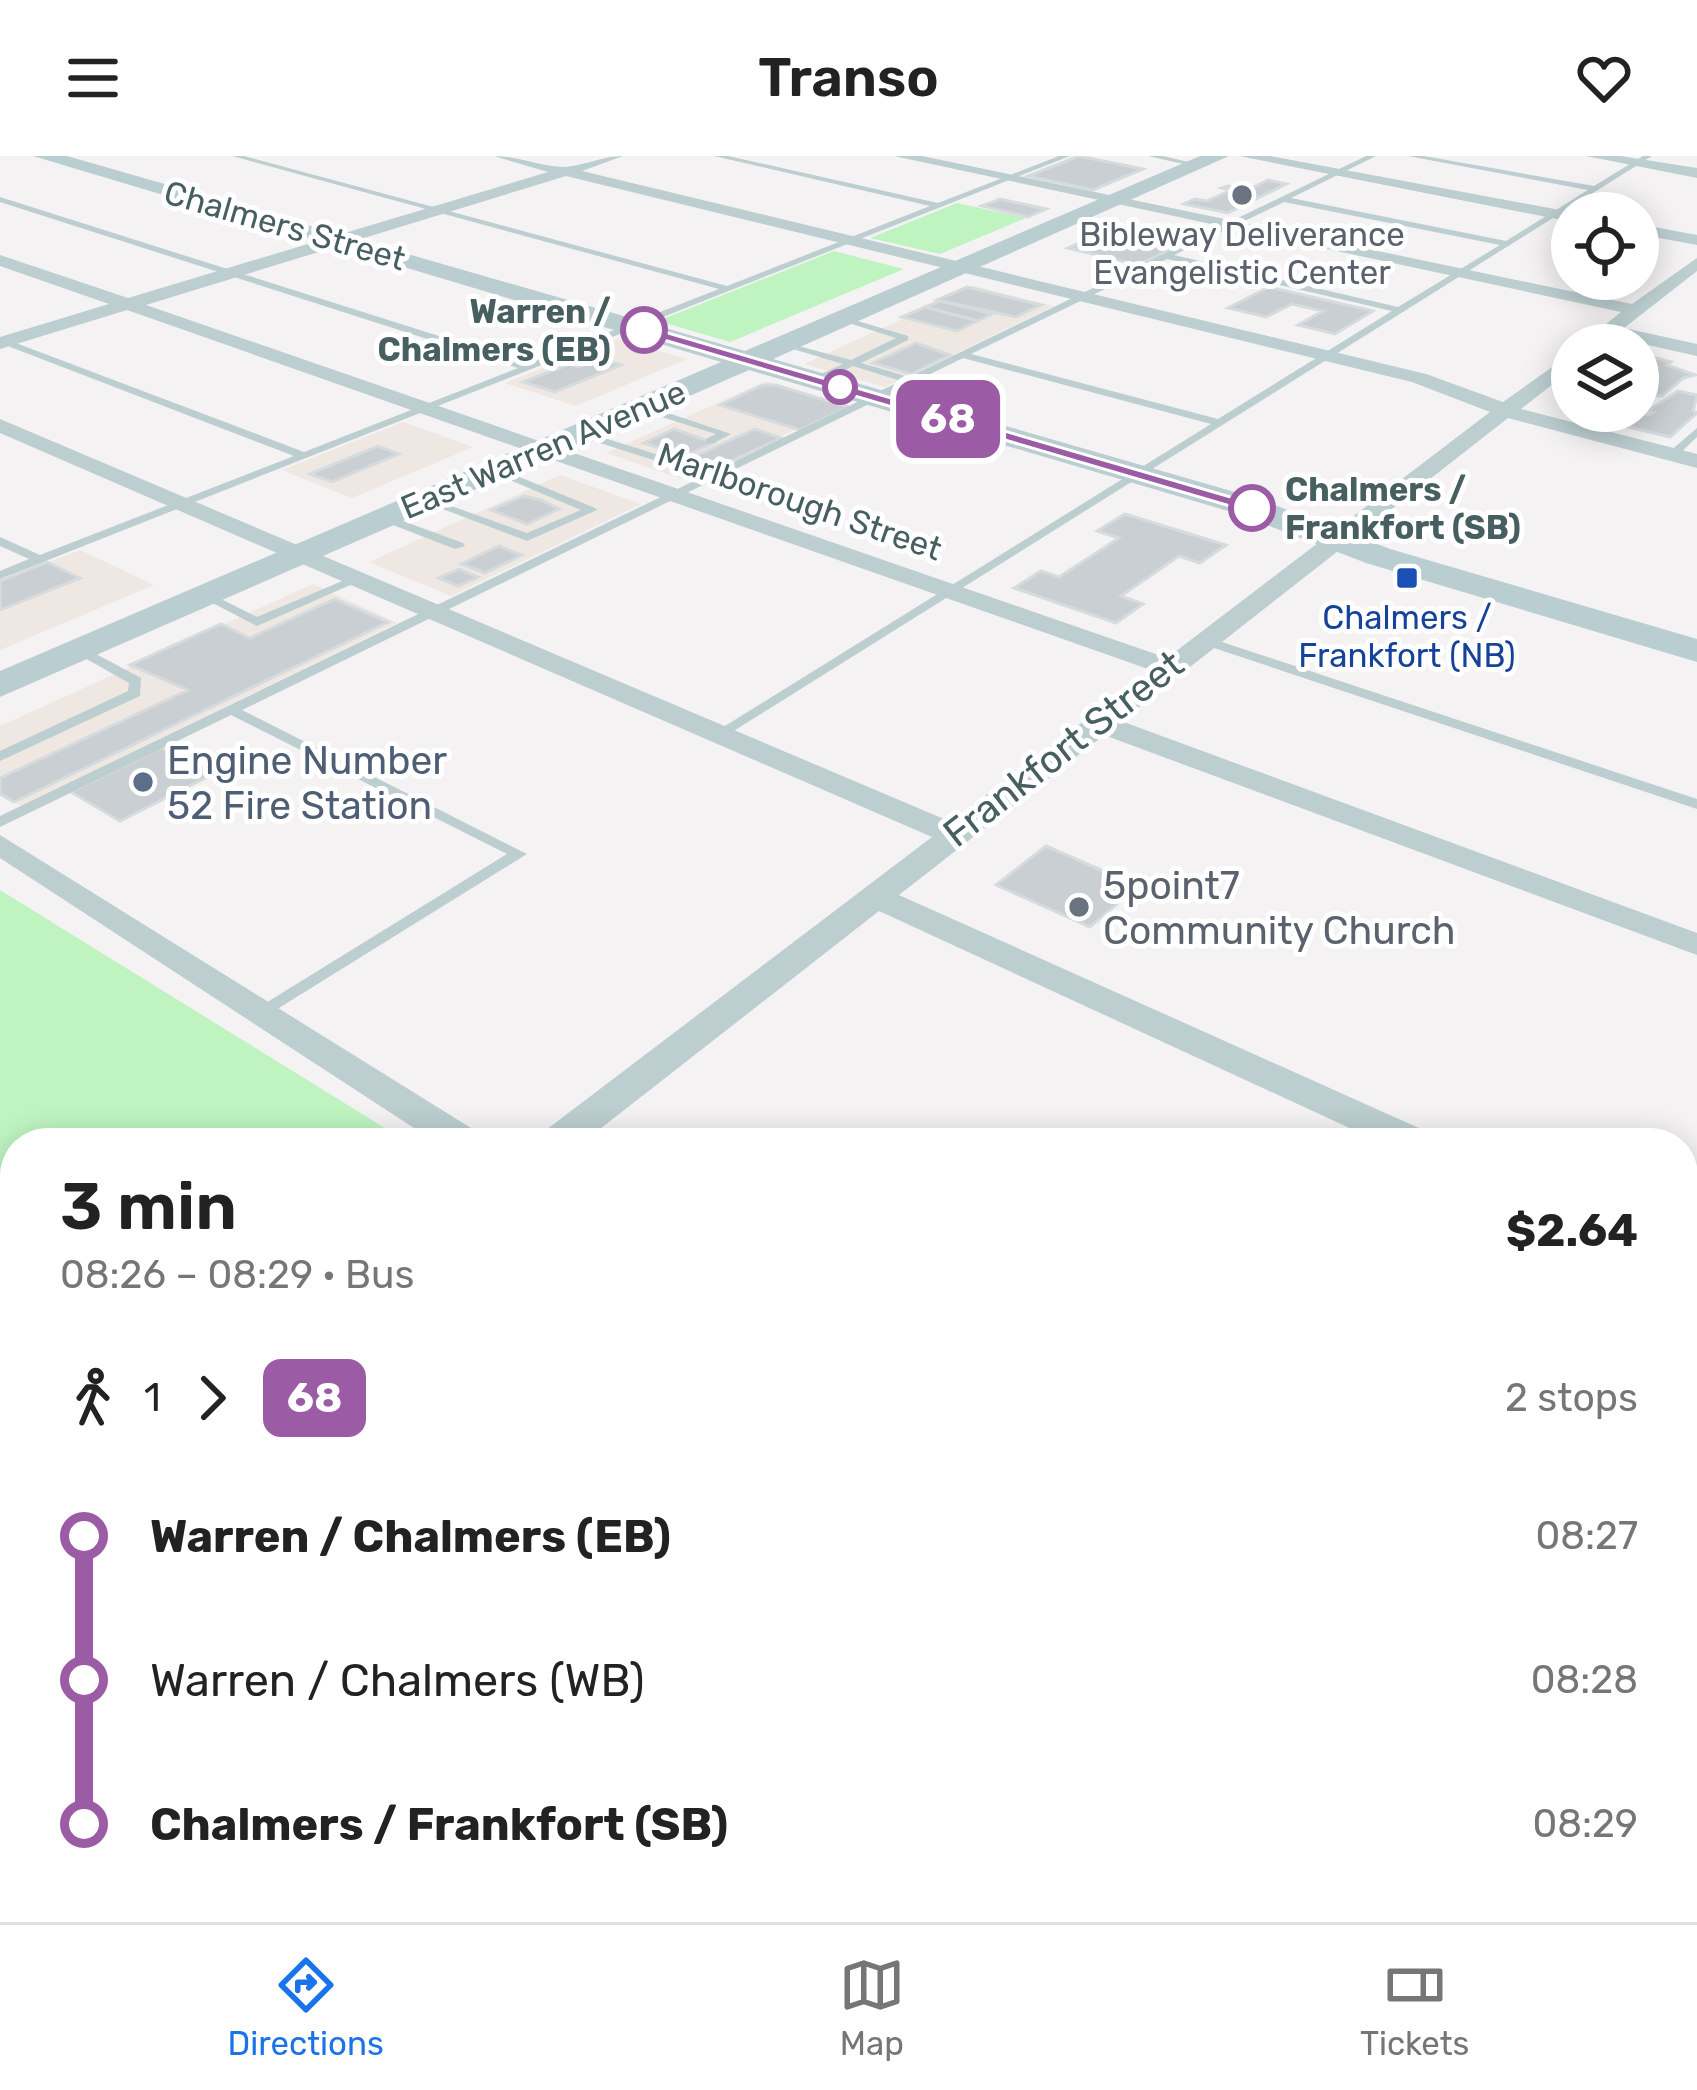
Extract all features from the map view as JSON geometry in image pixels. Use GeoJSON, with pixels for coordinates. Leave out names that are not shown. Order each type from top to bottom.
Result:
{"type":"FeatureCollection","features":[{"type":"Feature","properties":{"kind":"street","name":"Chalmers Street"},"geometry":{"type":"LineString","coordinates":[[44,156],[1134,473],[1338,538],[1378,556],[1697,651]]}},
{"type":"Feature","properties":{"kind":"street"},"geometry":{"type":"LineString","coordinates":[[501,156],[1436,383],[1543,424],[1697,461]]}},
{"type":"Feature","properties":{"kind":"street"},"geometry":{"type":"LineString","coordinates":[[2,342],[616,156]]}},
{"type":"Feature","properties":{"kind":"street"},"geometry":{"type":"LineString","coordinates":[[901,156],[1636,310]]}},
{"type":"Feature","properties":{"kind":"street"},"geometry":{"type":"LineString","coordinates":[[1246,156],[1551,213]]}},
{"type":"Feature","properties":{"kind":"street"},"geometry":{"type":"LineString","coordinates":[[1593,156],[1642,160],[1697,173]]}},
{"type":"Feature","properties":{"kind":"street","name":"East Warren Avenue"},"geometry":{"type":"LineString","coordinates":[[2,683],[1208,160]]}},
{"type":"Feature","properties":{"kind":"street"},"geometry":{"type":"LineString","coordinates":[[1659,233],[1697,240]]}},
{"type":"Feature","properties":{"kind":"street","name":"Marlborough Street"},"geometry":{"type":"LineString","coordinates":[[0,260],[1168,667]]}},
{"type":"Feature","properties":{"kind":"street"},"geometry":{"type":"LineString","coordinates":[[1618,324],[1697,263]]}},
{"type":"Feature","properties":{"kind":"street"},"geometry":{"type":"LineString","coordinates":[[1659,342],[1697,350]]}},
{"type":"Feature","properties":{"kind":"street","name":"Frankfort Street"},"geometry":{"type":"LineString","coordinates":[[580,1128],[872,895],[1551,374]]}},
{"type":"Feature","properties":{"kind":"street"},"geometry":{"type":"LineString","coordinates":[[0,425],[952,833]]}},
{"type":"Feature","properties":{"kind":"street"},"geometry":{"type":"LineString","coordinates":[[1096,722],[1697,945]]}},
{"type":"Feature","properties":{"kind":"street"},"geometry":{"type":"LineString","coordinates":[[0,844],[442,1128]]}},
{"type":"Feature","properties":{"kind":"street"},"geometry":{"type":"LineString","coordinates":[[872,895],[1383,1128]]}},
{"type":"Feature","properties":{"kind":"lane"},"geometry":{"type":"LineString","coordinates":[[236,156],[728,289]]}},
{"type":"Feature","properties":{"kind":"lane"},"geometry":{"type":"LineString","coordinates":[[718,156],[939,206]]}},
{"type":"Feature","properties":{"kind":"lane"},"geometry":{"type":"LineString","coordinates":[[0,575],[1066,156]]}},
{"type":"Feature","properties":{"kind":"lane"},"geometry":{"type":"LineString","coordinates":[[1152,156],[1208,160]]}},
{"type":"Feature","properties":{"kind":"lane"},"geometry":{"type":"LineString","coordinates":[[0,822],[1372,156]]}},
{"type":"Feature","properties":{"kind":"lane"},"geometry":{"type":"LineString","coordinates":[[1412,156],[1595,189]]}},
{"type":"Feature","properties":{"kind":"lane"},"geometry":{"type":"LineString","coordinates":[[1591,192],[1642,160]]}},
{"type":"Feature","properties":{"kind":"lane"},"geometry":{"type":"LineString","coordinates":[[0,199],[526,367]]}},
{"type":"Feature","properties":{"kind":"lane"},"geometry":{"type":"LineString","coordinates":[[1283,199],[1505,243]]}},
{"type":"Feature","properties":{"kind":"lane"},"geometry":{"type":"LineString","coordinates":[[719,734],[1505,243],[1551,221]]}},
{"type":"Feature","properties":{"kind":"lane"},"geometry":{"type":"LineString","coordinates":[[1166,256],[1398,310]]}},
{"type":"Feature","properties":{"kind":"lane"},"geometry":{"type":"LineString","coordinates":[[816,380],[905,338],[842,320]]}},
{"type":"Feature","properties":{"kind":"lane"},"geometry":{"type":"LineString","coordinates":[[2,342],[302,455]]}},
{"type":"Feature","properties":{"kind":"lane"},"geometry":{"type":"LineString","coordinates":[[786,344],[910,380]]}},
{"type":"Feature","properties":{"kind":"lane"},"geometry":{"type":"LineString","coordinates":[[962,355],[1217,422]]}},
{"type":"Feature","properties":{"kind":"lane"},"geometry":{"type":"LineString","coordinates":[[640,407],[709,435]]}},
{"type":"Feature","properties":{"kind":"lane"},"geometry":{"type":"LineString","coordinates":[[675,430],[691,429]]}},
{"type":"Feature","properties":{"kind":"lane"},"geometry":{"type":"LineString","coordinates":[[1672,455],[1697,431]]}},
{"type":"Feature","properties":{"kind":"lane"},"geometry":{"type":"LineString","coordinates":[[579,434],[630,450],[662,449]]}},
{"type":"Feature","properties":{"kind":"lane"},"geometry":{"type":"LineString","coordinates":[[610,472],[646,450]]}},
{"type":"Feature","properties":{"kind":"lane"},"geometry":{"type":"LineString","coordinates":[[646,450],[665,461],[680,455]]}},
{"type":"Feature","properties":{"kind":"lane"},"geometry":{"type":"LineString","coordinates":[[425,500],[527,537],[591,510],[495,470]]}},
{"type":"Feature","properties":{"kind":"lane"},"geometry":{"type":"LineString","coordinates":[[384,518],[459,546]]}},
{"type":"Feature","properties":{"kind":"lane"},"geometry":{"type":"LineString","coordinates":[[0,541],[39,559]]}},
{"type":"Feature","properties":{"kind":"lane"},"geometry":{"type":"LineString","coordinates":[[205,596],[257,622],[358,579]]}},
{"type":"Feature","properties":{"kind":"lane"},"geometry":{"type":"LineString","coordinates":[[1204,640],[1697,804]]}},
{"type":"Feature","properties":{"kind":"lane"},"geometry":{"type":"LineString","coordinates":[[0,757],[135,693],[136,681],[81,650]]}},
{"type":"Feature","properties":{"kind":"lane"},"geometry":{"type":"LineString","coordinates":[[232,710],[519,854],[260,1012]]}},
{"type":"Feature","properties":{"kind":"shaded area"},"geometry":{"type":"Polygon","coordinates":[[[974,286],[1054,306],[885,387],[804,364],[974,286]]]}},
{"type":"Feature","properties":{"kind":"shaded area"},"geometry":{"type":"Polygon","coordinates":[[[617,339],[687,359],[576,406],[505,383],[617,339]]]}},
{"type":"Feature","properties":{"kind":"shaded area"},"geometry":{"type":"Polygon","coordinates":[[[766,381],[846,405],[688,481],[606,453],[766,381]]]}},
{"type":"Feature","properties":{"kind":"shaded area"},"geometry":{"type":"Polygon","coordinates":[[[403,422],[473,447],[352,498],[282,470],[403,422]]]}},
{"type":"Feature","properties":{"kind":"shaded area"},"geometry":{"type":"Polygon","coordinates":[[[560,475],[641,504],[451,596],[369,562],[560,475]]]}},
{"type":"Feature","properties":{"kind":"shaded area"},"geometry":{"type":"Polygon","coordinates":[[[80,550],[154,585],[0,650],[0,581],[80,550]]]}},
{"type":"Feature","properties":{"kind":"shaded area"},"geometry":{"type":"Polygon","coordinates":[[[313,584],[397,623],[21,806],[0,794],[0,726],[313,584]]]}},
{"type":"Feature","properties":{"kind":"green space"},"geometry":{"type":"Polygon","coordinates":[[[957,203],[1026,218],[940,254],[870,238],[957,203]]]}},
{"type":"Feature","properties":{"kind":"green space"},"geometry":{"type":"Polygon","coordinates":[[[834,251],[904,269],[730,342],[658,321],[834,251]]]}},
{"type":"Feature","properties":{"kind":"green space"},"geometry":{"type":"Polygon","coordinates":[[[0,890],[385,1128],[0,1128],[0,890]]]}},
{"type":"Feature","properties":{"kind":"building"},"geometry":{"type":"Polygon","coordinates":[[[1079,156],[1143,169],[1093,190],[1028,176],[1079,156]]]}},
{"type":"Feature","properties":{"kind":"building","name":"Bibleway Deliverance Evangelistic Center"},"geometry":{"type":"Polygon","coordinates":[[[1268,180],[1286,184],[1228,213],[1184,204],[1207,201],[1231,190],[1222,188],[1228,186],[1248,190],[1268,180]]]}},
{"type":"Feature","properties":{"kind":"building"},"geometry":{"type":"Polygon","coordinates":[[[1000,199],[1046,209],[1028,217],[982,206],[1000,199]]]}},
{"type":"Feature","properties":{"kind":"building"},"geometry":{"type":"Polygon","coordinates":[[[1099,234],[1190,240],[1138,265],[1068,248],[1099,234]]]}},
{"type":"Feature","properties":{"kind":"building"},"geometry":{"type":"Polygon","coordinates":[[[967,287],[1041,305],[1016,317],[937,300],[967,287]]]}},
{"type":"Feature","properties":{"kind":"building"},"geometry":{"type":"Polygon","coordinates":[[[1269,287],[1373,311],[1335,334],[1298,325],[1323,311],[1292,304],[1266,317],[1228,308],[1269,287]]]}},
{"type":"Feature","properties":{"kind":"building"},"geometry":{"type":"Polygon","coordinates":[[[940,301],[992,314],[978,321],[925,307],[940,301]]]}},
{"type":"Feature","properties":{"kind":"building"},"geometry":{"type":"Polygon","coordinates":[[[925,307],[978,321],[957,331],[902,317],[925,307]]]}},
{"type":"Feature","properties":{"kind":"building"},"geometry":{"type":"Polygon","coordinates":[[[916,343],[950,355],[911,374],[873,363],[916,343]]]}},
{"type":"Feature","properties":{"kind":"building"},"geometry":{"type":"Polygon","coordinates":[[[598,359],[621,365],[555,392],[523,382],[569,364],[578,367],[598,359]]]}},
{"type":"Feature","properties":{"kind":"building"},"geometry":{"type":"Polygon","coordinates":[[[1659,359],[1695,375],[1683,378],[1662,396],[1659,359]]]}},
{"type":"Feature","properties":{"kind":"building"},"geometry":{"type":"Polygon","coordinates":[[[763,385],[848,407],[800,430],[720,405],[763,385]]]}},
{"type":"Feature","properties":{"kind":"building"},"geometry":{"type":"Polygon","coordinates":[[[1678,391],[1697,395],[1693,411],[1697,413],[1670,437],[1649,432],[1659,432],[1659,404],[1678,391]]]}},
{"type":"Feature","properties":{"kind":"building"},"geometry":{"type":"Polygon","coordinates":[[[674,429],[714,443],[684,456],[644,443],[674,429]]]}},
{"type":"Feature","properties":{"kind":"building"},"geometry":{"type":"Polygon","coordinates":[[[755,429],[781,438],[720,466],[693,457],[755,429]]]}},
{"type":"Feature","properties":{"kind":"building"},"geometry":{"type":"Polygon","coordinates":[[[378,446],[399,454],[332,482],[310,474],[378,446]]]}},
{"type":"Feature","properties":{"kind":"building"},"geometry":{"type":"Polygon","coordinates":[[[524,496],[559,509],[527,524],[491,510],[524,496]]]}},
{"type":"Feature","properties":{"kind":"building"},"geometry":{"type":"Polygon","coordinates":[[[1125,514],[1226,545],[1200,563],[1179,556],[1121,596],[1143,604],[1116,623],[1014,588],[1041,571],[1059,577],[1119,538],[1097,531],[1125,514]]]}},
{"type":"Feature","properties":{"kind":"building"},"geometry":{"type":"Polygon","coordinates":[[[499,546],[522,555],[485,573],[461,564],[499,546]]]}},
{"type":"Feature","properties":{"kind":"building"},"geometry":{"type":"Polygon","coordinates":[[[47,562],[80,578],[0,610],[0,581],[47,562]]]}},
{"type":"Feature","properties":{"kind":"building"},"geometry":{"type":"Polygon","coordinates":[[[459,569],[478,577],[458,586],[439,578],[459,569]]]}},
{"type":"Feature","properties":{"kind":"building"},"geometry":{"type":"Polygon","coordinates":[[[335,599],[388,622],[14,802],[0,794],[0,778],[188,690],[130,665],[221,624],[250,638],[335,599]]]}},
{"type":"Feature","properties":{"kind":"building","name":"Engine Number 52 Fire Station"},"geometry":{"type":"Polygon","coordinates":[[[161,748],[215,773],[120,821],[71,792],[161,748]]]}},
{"type":"Feature","properties":{"kind":"building","name":"5point7 Community Church"},"geometry":{"type":"Polygon","coordinates":[[[1046,846],[1138,886],[1090,927],[996,885],[1046,846]]]}},
{"type":"Feature","properties":{"kind":"bus line","name":"68"},"geometry":{"type":"LineString","coordinates":[[644,330],[1252,508]]}},
{"type":"Feature","properties":{"kind":"place","name":"Bibleway Deliverance Evangelistic Center"},"geometry":{"type":"Point","coordinates":[1242,195]}},
{"type":"Feature","properties":{"kind":"place","name":"Warren / Chalmers (EB)"},"geometry":{"type":"Point","coordinates":[644,330]}},
{"type":"Feature","properties":{"kind":"place","name":"Chalmers / Frankfort (SB)"},"geometry":{"type":"Point","coordinates":[1252,508]}},
{"type":"Feature","properties":{"kind":"place","name":"Chalmers / Frankfort (NB)"},"geometry":{"type":"Point","coordinates":[1407,578]}},
{"type":"Feature","properties":{"kind":"place","name":"Engine Number 52 Fire Station"},"geometry":{"type":"Point","coordinates":[143,782]}},
{"type":"Feature","properties":{"kind":"place","name":"5point7 Community Church"},"geometry":{"type":"Point","coordinates":[1079,907]}}]}
